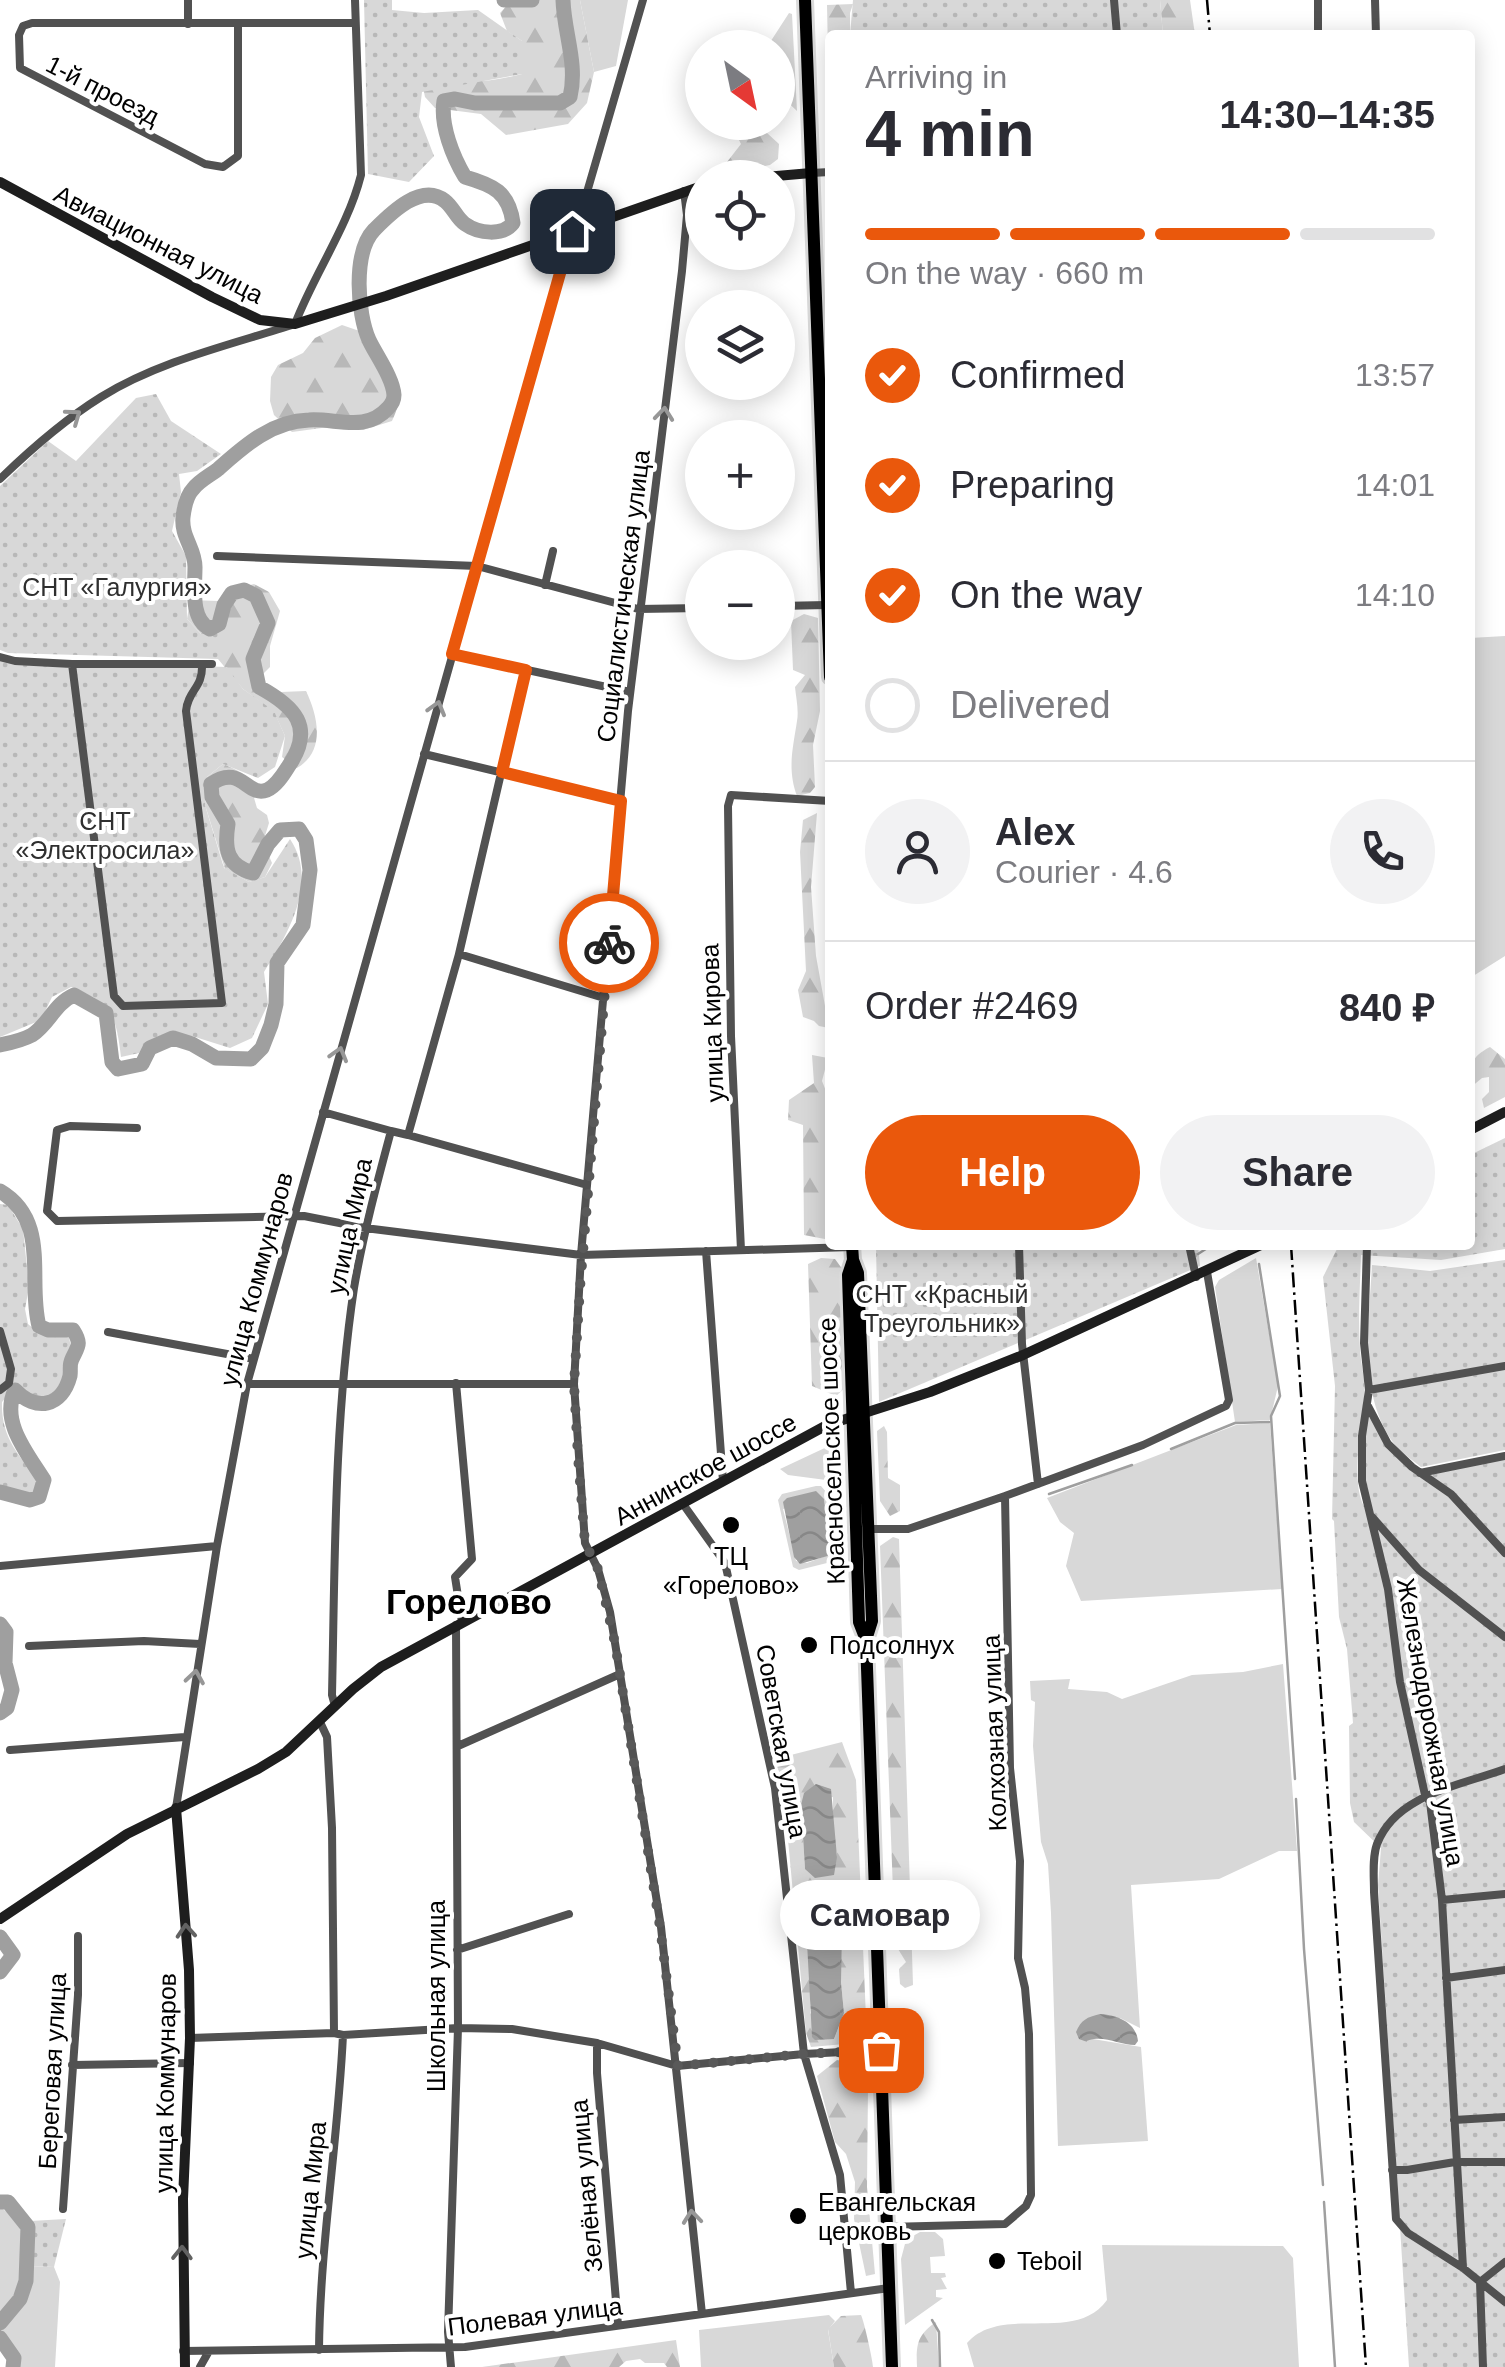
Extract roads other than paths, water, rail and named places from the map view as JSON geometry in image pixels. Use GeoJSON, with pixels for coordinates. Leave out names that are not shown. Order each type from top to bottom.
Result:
{"type":"FeatureCollection","features":[{"type":"Feature","properties":{"kind":"highway"},"geometry":{"type":"LineString","coordinates":[[805,0],[825,480]]}},
{"type":"Feature","properties":{"kind":"highway","name":"Красносельское шоссе"},"geometry":{"type":"LineString","coordinates":[[852,1251],[848,1274],[869,1529],[872,1621],[866,1640]]}},
{"type":"Feature","properties":{"kind":"highway","name":"Красносельское шоссе"},"geometry":{"type":"LineString","coordinates":[[858,1416],[859,1622],[866,1640],[892,2367]]}},
{"type":"Feature","properties":{"kind":"street"},"geometry":{"type":"LineString","coordinates":[[188,0],[188,24]]}},
{"type":"Feature","properties":{"kind":"street"},"geometry":{"type":"LineString","coordinates":[[0,479],[53,432],[102,396],[156,370],[295,324],[361,175],[355,0]]}},
{"type":"Feature","properties":{"kind":"street","name":"улица Коммунаров"},"geometry":{"type":"LineString","coordinates":[[185,2367],[183,2200],[190,2064],[189,1970],[176,1808],[200,1644],[247,1384],[572,231],[585,199],[642,0]]}},
{"type":"Feature","properties":{"kind":"street"},"geometry":{"type":"LineString","coordinates":[[1114,0],[1117,30]]}},
{"type":"Feature","properties":{"kind":"street"},"geometry":{"type":"LineString","coordinates":[[1318,0],[1318,30]]}},
{"type":"Feature","properties":{"kind":"street"},"geometry":{"type":"LineString","coordinates":[[1375,0],[1376,30]]}},
{"type":"Feature","properties":{"kind":"street","name":"1-й проезд"},"geometry":{"type":"LineString","coordinates":[[238,23],[238,156],[223,166],[204,164],[20,68],[19,35],[23,26],[238,23],[355,23]]}},
{"type":"Feature","properties":{"kind":"street"},"geometry":{"type":"LineString","coordinates":[[795,174],[825,172]]}},
{"type":"Feature","properties":{"kind":"street","name":"Авиационная улица"},"geometry":{"type":"LineString","coordinates":[[0,182],[212,297],[260,320],[295,324],[343,311],[684,191]]}},
{"type":"Feature","properties":{"kind":"street","name":"Социалистическая улица"},"geometry":{"type":"LineString","coordinates":[[684,191],[687,215],[682,271],[630,692],[574,1384],[585,1543],[598,1569],[610,1612],[660,1927],[702,2314]]}},
{"type":"Feature","properties":{"kind":"street"},"geometry":{"type":"LineString","coordinates":[[544,585],[553,551]]}},
{"type":"Feature","properties":{"kind":"street"},"geometry":{"type":"LineString","coordinates":[[217,556],[477,566],[638,609],[685,608]]}},
{"type":"Feature","properties":{"kind":"street"},"geometry":{"type":"LineString","coordinates":[[795,606],[825,605]]}},
{"type":"Feature","properties":{"kind":"street"},"geometry":{"type":"LineString","coordinates":[[452,654],[630,692]]}},
{"type":"Feature","properties":{"kind":"street"},"geometry":{"type":"LineString","coordinates":[[1,662],[212,664]]}},
{"type":"Feature","properties":{"kind":"street"},"geometry":{"type":"LineString","coordinates":[[72,664],[114,996],[123,1006],[222,1003],[186,711],[189,696],[201,683],[202,665]]}},
{"type":"Feature","properties":{"kind":"street"},"geometry":{"type":"LineString","coordinates":[[408,1134],[459,954],[526,670]]}},
{"type":"Feature","properties":{"kind":"street"},"geometry":{"type":"LineString","coordinates":[[424,754],[621,801]]}},
{"type":"Feature","properties":{"kind":"street","name":"улица Кирова"},"geometry":{"type":"LineString","coordinates":[[741,1250],[728,806],[731,795],[825,800]]}},
{"type":"Feature","properties":{"kind":"street"},"geometry":{"type":"LineString","coordinates":[[459,954],[604,998]]}},
{"type":"Feature","properties":{"kind":"street"},"geometry":{"type":"LineString","coordinates":[[323,1112],[390,1131]]}},
{"type":"Feature","properties":{"kind":"street"},"geometry":{"type":"LineString","coordinates":[[1475,1127],[1505,1112]]}},
{"type":"Feature","properties":{"kind":"street"},"geometry":{"type":"LineString","coordinates":[[137,1128],[70,1126],[57,1130],[48,1212],[57,1221],[293,1216],[582,1255],[852,1251]]}},
{"type":"Feature","properties":{"kind":"street","name":"улица Мира"},"geometry":{"type":"LineString","coordinates":[[335,1706],[332,1695],[336,1549],[344,1386],[365,1228],[390,1131],[588,1185]]}},
{"type":"Feature","properties":{"kind":"street"},"geometry":{"type":"LineString","coordinates":[[1020,1250],[1024,1355],[1038,1484]]}},
{"type":"Feature","properties":{"kind":"street"},"geometry":{"type":"LineString","coordinates":[[1190,1250],[1196,1277]]}},
{"type":"Feature","properties":{"kind":"street","name":"Аннинское шоссе"},"geometry":{"type":"LineString","coordinates":[[0,1919],[127,1834],[258,1770],[301,1740],[382,1667],[827,1425],[1024,1355],[1251,1250]]}},
{"type":"Feature","properties":{"kind":"street","name":"Железнодорожная улица"},"geometry":{"type":"LineString","coordinates":[[1367,1250],[1364,1343],[1369,1390],[1362,1436],[1362,1480],[1388,1589],[1400,1682],[1424,1795],[1430,1802],[1442,1900],[1463,2268]]}},
{"type":"Feature","properties":{"kind":"street"},"geometry":{"type":"LineString","coordinates":[[706,1251],[723,1481]]}},
{"type":"Feature","properties":{"kind":"street"},"geometry":{"type":"LineString","coordinates":[[869,1529],[908,1528],[1005,1496],[1186,1427],[1226,1406],[1229,1400],[1207,1272]]}},
{"type":"Feature","properties":{"kind":"street"},"geometry":{"type":"LineString","coordinates":[[0,1331],[11,1369],[9,1382],[0,1390]]}},
{"type":"Feature","properties":{"kind":"street"},"geometry":{"type":"LineString","coordinates":[[108,1332],[254,1359]]}},
{"type":"Feature","properties":{"kind":"street"},"geometry":{"type":"LineString","coordinates":[[1369,1390],[1505,1366]]}},
{"type":"Feature","properties":{"kind":"street","name":"Школьная улица"},"geometry":{"type":"LineString","coordinates":[[451,2367],[448,2348],[458,2028],[456,1577],[472,1559],[456,1383]]}},
{"type":"Feature","properties":{"kind":"street"},"geometry":{"type":"LineString","coordinates":[[247,1384],[574,1384]]}},
{"type":"Feature","properties":{"kind":"street"},"geometry":{"type":"LineString","coordinates":[[1368,1406],[1388,1444],[1451,1494],[1505,1554]]}},
{"type":"Feature","properties":{"kind":"street"},"geometry":{"type":"LineString","coordinates":[[1420,1473],[1505,1456]]}},
{"type":"Feature","properties":{"kind":"street","name":"Колхозная улица"},"geometry":{"type":"LineString","coordinates":[[887,2226],[1006,2224],[1026,2206],[1031,2195],[1030,2034],[1026,1988],[1018,1958],[1020,1861],[1010,1768],[1005,1496]]}},
{"type":"Feature","properties":{"kind":"street","name":"Советская улица"},"geometry":{"type":"LineString","coordinates":[[683,1504],[722,1557],[775,1788],[804,2054],[840,2175],[850,2293]]}},
{"type":"Feature","properties":{"kind":"street"},"geometry":{"type":"LineString","coordinates":[[1370,1515],[1418,1570],[1505,1637]]}},
{"type":"Feature","properties":{"kind":"street"},"geometry":{"type":"LineString","coordinates":[[0,1566],[217,1546]]}},
{"type":"Feature","properties":{"kind":"street"},"geometry":{"type":"LineString","coordinates":[[29,1646],[144,1641],[200,1644]]}},
{"type":"Feature","properties":{"kind":"street"},"geometry":{"type":"LineString","coordinates":[[458,1746],[620,1674]]}},
{"type":"Feature","properties":{"kind":"street","name":"улица Мира"},"geometry":{"type":"LineString","coordinates":[[319,2350],[318,2302],[340,2106],[331,1810],[327,1737],[320,1722]]}},
{"type":"Feature","properties":{"kind":"street"},"geometry":{"type":"LineString","coordinates":[[10,1750],[186,1736]]}},
{"type":"Feature","properties":{"kind":"street"},"geometry":{"type":"LineString","coordinates":[[1505,1769],[1424,1795],[1403,1812],[1381,1835],[1375,1848],[1374,1892],[1396,2220],[1408,2233],[1463,2268],[1505,2302]]}},
{"type":"Feature","properties":{"kind":"street"},"geometry":{"type":"LineString","coordinates":[[1442,1900],[1505,1894]]}},
{"type":"Feature","properties":{"kind":"street"},"geometry":{"type":"LineString","coordinates":[[457,1950],[569,1914]]}},
{"type":"Feature","properties":{"kind":"street","name":"Береговая улица"},"geometry":{"type":"LineString","coordinates":[[63,2209],[78,1936]]}},
{"type":"Feature","properties":{"kind":"street"},"geometry":{"type":"LineString","coordinates":[[1446,1978],[1505,1970]]}},
{"type":"Feature","properties":{"kind":"street"},"geometry":{"type":"LineString","coordinates":[[190,2038],[458,2028],[512,2030],[598,2043],[678,2066],[881,2050]]}},
{"type":"Feature","properties":{"kind":"street","name":"Зелёная улица"},"geometry":{"type":"LineString","coordinates":[[598,2043],[597,2073],[618,2325]]}},
{"type":"Feature","properties":{"kind":"street"},"geometry":{"type":"LineString","coordinates":[[72,2064],[190,2064]]}},
{"type":"Feature","properties":{"kind":"street"},"geometry":{"type":"LineString","coordinates":[[1454,2120],[1505,2117]]}},
{"type":"Feature","properties":{"kind":"street"},"geometry":{"type":"LineString","coordinates":[[1392,2170],[1455,2162],[1505,2162]]}},
{"type":"Feature","properties":{"kind":"street"},"geometry":{"type":"LineString","coordinates":[[1480,2282],[1505,2262]]}},
{"type":"Feature","properties":{"kind":"street"},"geometry":{"type":"LineString","coordinates":[[1480,2282],[1483,2367]]}},
{"type":"Feature","properties":{"kind":"street","name":"Полевая улица"},"geometry":{"type":"LineString","coordinates":[[183,2350],[448,2348],[889,2288]]}},
{"type":"Feature","properties":{"kind":"street"},"geometry":{"type":"LineString","coordinates":[[200,2367],[209,2350]]}},
{"type":"Feature","properties":{"kind":"water"},"geometry":{"type":"Polygon","coordinates":[[[816,1491],[824,1499],[831,1555],[800,1564],[794,1557],[783,1502],[816,1491]]]}},
{"type":"Feature","properties":{"kind":"water"},"geometry":{"type":"Polygon","coordinates":[[[816,1784],[831,1789],[837,1857],[834,1875],[815,1878],[805,1869],[801,1805],[804,1793],[816,1784]]]}},
{"type":"Feature","properties":{"kind":"water"},"geometry":{"type":"Polygon","coordinates":[[[812,1891],[827,1891],[836,1900],[842,1930],[844,2013],[834,2039],[812,2037],[805,1904],[812,1891]]]}},
{"type":"Feature","properties":{"kind":"water"},"geometry":{"type":"Polygon","coordinates":[[[1100,2014],[1130,2024],[1138,2041],[1135,2045],[1079,2039],[1076,2032],[1080,2025],[1100,2014]]]}},
{"type":"Feature","properties":{"kind":"waterway"},"geometry":{"type":"LineString","coordinates":[[504,0],[532,0]]}},
{"type":"Feature","properties":{"kind":"waterway"},"geometry":{"type":"LineString","coordinates":[[0,1045],[32,1035],[74,995],[106,1013],[112,1062],[118,1069],[142,1064],[150,1048],[173,1038],[216,1058],[251,1059],[262,1048],[276,1004],[277,963],[303,925],[310,870],[306,840],[299,829],[280,830],[253,873],[244,870],[229,855],[228,824],[212,797],[211,784],[230,777],[254,789],[267,790],[282,777],[296,753],[300,729],[291,710],[259,687],[253,659],[268,623],[256,596],[244,590],[232,593],[219,624],[210,629],[199,618],[194,560],[183,524],[186,502],[198,484],[270,430],[295,421],[370,420],[390,405],[393,388],[369,340],[362,315],[360,267],[367,240],[397,209],[426,195],[445,201],[462,222],[477,230],[497,232],[513,223],[508,204],[498,191],[465,177],[448,140],[444,101],[560,103],[570,97],[572,61],[563,0]]}},
{"type":"Feature","properties":{"kind":"waterway"},"geometry":{"type":"LineString","coordinates":[[0,1191],[16,1204],[32,1235],[39,1326],[73,1330],[78,1342],[70,1376],[55,1400],[31,1401],[15,1390],[11,1402],[13,1426],[44,1480],[39,1497],[30,1500],[0,1492]]}},
{"type":"Feature","properties":{"kind":"waterway"},"geometry":{"type":"LineString","coordinates":[[1198,1254],[1204,1250]]}},
{"type":"Feature","properties":{"kind":"waterway"},"geometry":{"type":"LineString","coordinates":[[1259,1264],[1280,1396],[1271,1416],[1295,1779]]}},
{"type":"Feature","properties":{"kind":"waterway"},"geometry":{"type":"LineString","coordinates":[[1171,1449],[1235,1423],[1269,1422]]}},
{"type":"Feature","properties":{"kind":"waterway"},"geometry":{"type":"LineString","coordinates":[[1049,1494],[1132,1465]]}},
{"type":"Feature","properties":{"kind":"waterway"},"geometry":{"type":"LineString","coordinates":[[0,1624],[6,1632],[5,1663],[12,1690],[7,1708],[0,1713]]}},
{"type":"Feature","properties":{"kind":"waterway"},"geometry":{"type":"LineString","coordinates":[[1296,1799],[1323,2185]]}},
{"type":"Feature","properties":{"kind":"waterway"},"geometry":{"type":"LineString","coordinates":[[0,1937],[13,1955],[0,1972]]}},
{"type":"Feature","properties":{"kind":"waterway"},"geometry":{"type":"LineString","coordinates":[[0,2202],[8,2202],[28,2227],[26,2281],[20,2299],[0,2323]]}},
{"type":"Feature","properties":{"kind":"waterway"},"geometry":{"type":"LineString","coordinates":[[1324,2202],[1335,2367]]}},
{"type":"Feature","properties":{"kind":"waterway"},"geometry":{"type":"LineString","coordinates":[[932,2320],[939,2332],[940,2367]]}},
{"type":"Feature","properties":{"kind":"waterway"},"geometry":{"type":"LineString","coordinates":[[0,2338],[14,2358],[13,2367]]}},
{"type":"Feature","properties":{"kind":"railway"},"geometry":{"type":"LineString","coordinates":[[1207,0],[1210,30]]}},
{"type":"Feature","properties":{"kind":"railway"},"geometry":{"type":"LineString","coordinates":[[1291,1250],[1366,2367]]}},
{"type":"Feature","properties":{"kind":"place","name":"ТЦ «Горелово»"},"geometry":{"type":"Point","coordinates":[731,1525]}},
{"type":"Feature","properties":{"kind":"place","name":"Подсолнух"},"geometry":{"type":"Point","coordinates":[809,1645]}},
{"type":"Feature","properties":{"kind":"place","name":"Самовар"},"geometry":{"type":"Point","coordinates":[881,2050]}},
{"type":"Feature","properties":{"kind":"place","name":"Евангельская церковь"},"geometry":{"type":"Point","coordinates":[798,2216]}},
{"type":"Feature","properties":{"kind":"place","name":"Teboil"},"geometry":{"type":"Point","coordinates":[997,2261]}},
{"type":"Feature","properties":{"kind":"district","name":"Горелово"},"geometry":{"type":"Point","coordinates":[469,1601]}},
{"type":"Feature","properties":{"kind":"park label","name":"СНТ «Галургия»"},"geometry":{"type":"Point","coordinates":[117,587]}},
{"type":"Feature","properties":{"kind":"park label","name":"СНТ «Электросила»"},"geometry":{"type":"Point","coordinates":[105,836]}},
{"type":"Feature","properties":{"kind":"park label","name":"СНТ «Красный Треугольник»"},"geometry":{"type":"Point","coordinates":[942,1308]}}]}
